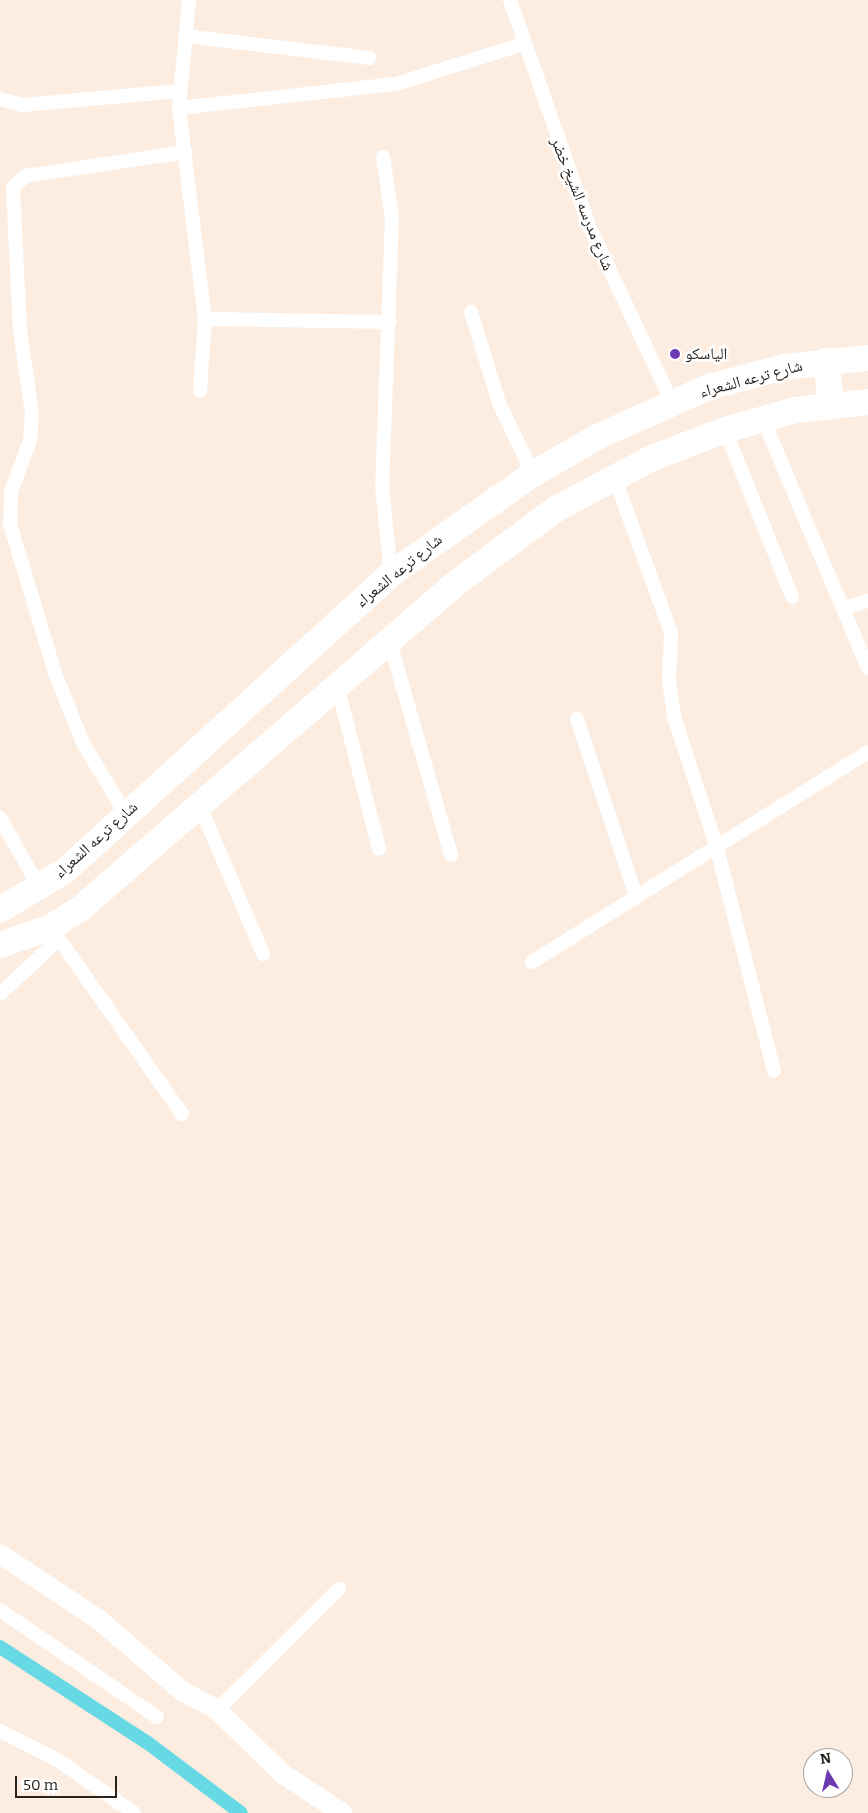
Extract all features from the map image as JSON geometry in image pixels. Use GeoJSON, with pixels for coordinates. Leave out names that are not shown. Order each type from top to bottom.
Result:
{"type":"FeatureCollection","features":[{"type":"Feature","properties":{"kind":"highway","name":"شارع ترعه الشعراء"},"geometry":{"type":"LineString","coordinates":[[4,908],[47,883],[391,574],[533,474],[672,402],[747,376],[826,361],[868,358]]}},
{"type":"Feature","properties":{"kind":"highway"},"geometry":{"type":"LineString","coordinates":[[826,361],[831,404]]}},
{"type":"Feature","properties":{"kind":"highway"},"geometry":{"type":"LineString","coordinates":[[10,942],[55,933],[81,908],[389,640],[493,554],[556,509],[614,476],[762,417],[831,404],[868,402]]}},
{"type":"Feature","properties":{"kind":"highway"},"geometry":{"type":"LineString","coordinates":[[533,474],[556,509]]}},
{"type":"Feature","properties":{"kind":"highway"},"geometry":{"type":"LineString","coordinates":[[47,883],[62,898],[81,908]]}},
{"type":"Feature","properties":{"kind":"highway"},"geometry":{"type":"LineString","coordinates":[[4,908],[21,922],[10,942]]}},
{"type":"Feature","properties":{"kind":"street"},"geometry":{"type":"LineString","coordinates":[[189,0],[179,92],[205,318],[200,391]]}},
{"type":"Feature","properties":{"kind":"street","name":"شارع مدرسه الشيخ خضر"},"geometry":{"type":"LineString","coordinates":[[510,0],[523,44],[590,228],[672,402]]}},
{"type":"Feature","properties":{"kind":"street"},"geometry":{"type":"LineString","coordinates":[[185,36],[370,58]]}},
{"type":"Feature","properties":{"kind":"street"},"geometry":{"type":"LineString","coordinates":[[180,108],[396,84],[523,44]]}},
{"type":"Feature","properties":{"kind":"street"},"geometry":{"type":"LineString","coordinates":[[0,99],[22,105],[179,92]]}},
{"type":"Feature","properties":{"kind":"street"},"geometry":{"type":"LineString","coordinates":[[125,813],[83,743],[55,673],[10,524],[11,492],[30,440],[32,413],[18,313],[13,188],[25,176],[185,152]]}},
{"type":"Feature","properties":{"kind":"street"},"geometry":{"type":"LineString","coordinates":[[383,157],[392,217],[390,322],[382,486],[391,574]]}},
{"type":"Feature","properties":{"kind":"street"},"geometry":{"type":"LineString","coordinates":[[471,312],[499,403],[533,474]]}},
{"type":"Feature","properties":{"kind":"street"},"geometry":{"type":"LineString","coordinates":[[205,318],[390,322]]}},
{"type":"Feature","properties":{"kind":"street"},"geometry":{"type":"LineString","coordinates":[[762,417],[868,668]]}},
{"type":"Feature","properties":{"kind":"street"},"geometry":{"type":"LineString","coordinates":[[726,430],[792,598]]}},
{"type":"Feature","properties":{"kind":"street"},"geometry":{"type":"LineString","coordinates":[[614,476],[671,633],[670,699],[716,845],[774,1071]]}},
{"type":"Feature","properties":{"kind":"street"},"geometry":{"type":"LineString","coordinates":[[843,608],[868,601]]}},
{"type":"Feature","properties":{"kind":"street"},"geometry":{"type":"LineString","coordinates":[[389,640],[451,855]]}},
{"type":"Feature","properties":{"kind":"street"},"geometry":{"type":"LineString","coordinates":[[337,685],[379,849]]}},
{"type":"Feature","properties":{"kind":"street"},"geometry":{"type":"LineString","coordinates":[[577,719],[636,896]]}},
{"type":"Feature","properties":{"kind":"street"},"geometry":{"type":"LineString","coordinates":[[532,962],[716,845],[868,752]]}},
{"type":"Feature","properties":{"kind":"street"},"geometry":{"type":"LineString","coordinates":[[200,806],[263,954]]}},
{"type":"Feature","properties":{"kind":"street"},"geometry":{"type":"LineString","coordinates":[[0,818],[47,883]]}},
{"type":"Feature","properties":{"kind":"street"},"geometry":{"type":"LineString","coordinates":[[0,994],[55,933],[182,1114]]}},
{"type":"Feature","properties":{"kind":"street"},"geometry":{"type":"LineString","coordinates":[[0,1554],[98,1619],[182,1691],[217,1710],[283,1774],[342,1813]]}},
{"type":"Feature","properties":{"kind":"street"},"geometry":{"type":"LineString","coordinates":[[217,1710],[338,1589]]}},
{"type":"Feature","properties":{"kind":"street"},"geometry":{"type":"LineString","coordinates":[[0,1610],[157,1717]]}},
{"type":"Feature","properties":{"kind":"street"},"geometry":{"type":"LineString","coordinates":[[0,1732],[56,1759],[134,1813]]}},
{"type":"Feature","properties":{"kind":"waterway"},"geometry":{"type":"LineString","coordinates":[[0,1647],[148,1743],[241,1813]]}},
{"type":"Feature","properties":{"kind":"place","name":"الياسكو"},"geometry":{"type":"Point","coordinates":[675,354]}}]}
